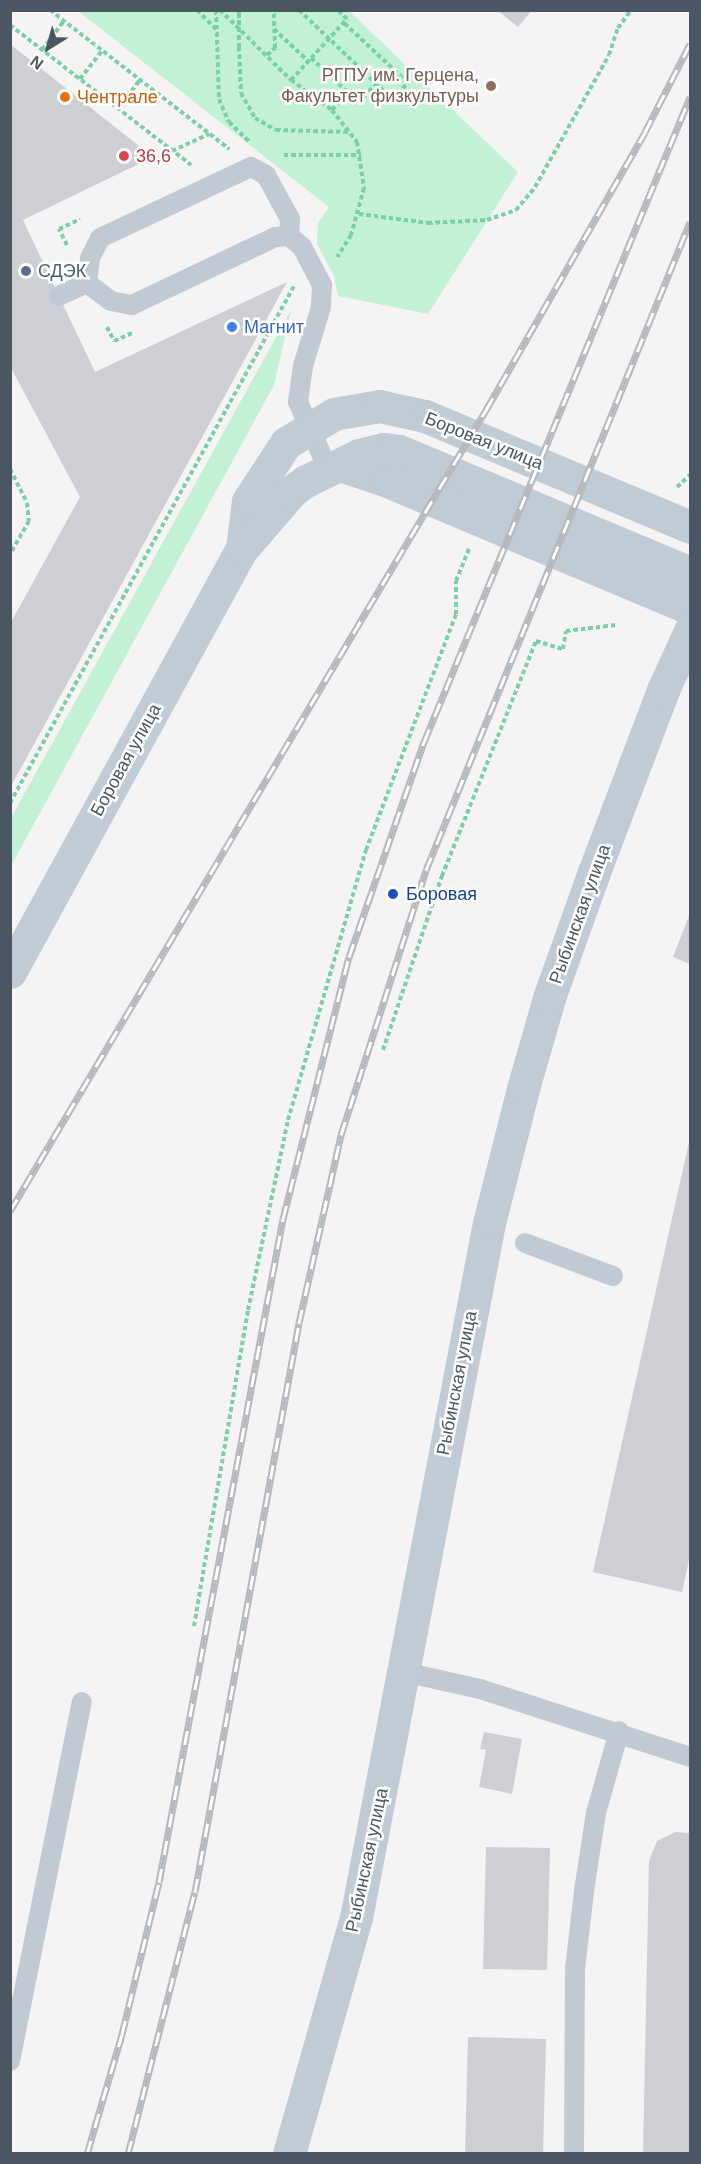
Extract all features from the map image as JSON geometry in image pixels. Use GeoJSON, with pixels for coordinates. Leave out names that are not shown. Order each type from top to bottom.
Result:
{"type":"FeatureCollection","features":[{"type":"Feature","properties":{"kind":"street","name":"Боровая улица"},"geometry":{"type":"LineString","coordinates":[[242,549],[248,501],[273,458],[308,427],[352,408],[403,409],[690,527]]}},
{"type":"Feature","properties":{"kind":"street","name":"Боровая улица"},"geometry":{"type":"LineString","coordinates":[[10,972],[242,549],[292,491],[334,467],[383,449],[399,451],[543,509],[690,573]]}},
{"type":"Feature","properties":{"kind":"street"},"geometry":{"type":"LineString","coordinates":[[334,467],[531,540],[690,608]]}},
{"type":"Feature","properties":{"kind":"street","name":"Рыбинская улица"},"geometry":{"type":"LineString","coordinates":[[290,2154],[356,1918],[489,1222],[524,1084],[550,995],[594,872],[663,690],[690,631]]}},
{"type":"Feature","properties":{"kind":"lane"},"geometry":{"type":"LineString","coordinates":[[87,283],[90,258],[100,238],[251,167],[266,175],[290,219],[289,236]]}},
{"type":"Feature","properties":{"kind":"lane"},"geometry":{"type":"LineString","coordinates":[[87,283],[111,301],[132,305],[275,237],[289,236],[302,248],[322,285],[321,307],[303,366],[298,402],[308,427],[334,467]]}},
{"type":"Feature","properties":{"kind":"lane"},"geometry":{"type":"LineString","coordinates":[[59,296],[87,283]]}},
{"type":"Feature","properties":{"kind":"lane"},"geometry":{"type":"LineString","coordinates":[[525,1243],[613,1276]]}},
{"type":"Feature","properties":{"kind":"lane"},"geometry":{"type":"LineString","coordinates":[[404,1672],[480,1689],[619,1731],[690,1757]]}},
{"type":"Feature","properties":{"kind":"lane"},"geometry":{"type":"LineString","coordinates":[[10,2061],[82,1702]]}},
{"type":"Feature","properties":{"kind":"lane"},"geometry":{"type":"LineString","coordinates":[[574,2154],[576,1969],[581,1913],[596,1813],[619,1731]]}},
{"type":"Feature","properties":{"kind":"path"},"geometry":{"type":"LineString","coordinates":[[50,10],[251,167]]}},
{"type":"Feature","properties":{"kind":"path"},"geometry":{"type":"LineString","coordinates":[[197,10],[216,30]]}},
{"type":"Feature","properties":{"kind":"path"},"geometry":{"type":"LineString","coordinates":[[218,10],[216,30],[219,99],[228,122],[253,144]]}},
{"type":"Feature","properties":{"kind":"path"},"geometry":{"type":"LineString","coordinates":[[10,804],[297,280],[340,254],[358,214],[364,188],[361,155],[351,132],[332,110],[291,80],[218,10]]}},
{"type":"Feature","properties":{"kind":"path"},"geometry":{"type":"LineString","coordinates":[[267,56],[275,48],[274,10]]}},
{"type":"Feature","properties":{"kind":"path"},"geometry":{"type":"LineString","coordinates":[[299,10],[392,99],[408,83],[344,23]]}},
{"type":"Feature","properties":{"kind":"path"},"geometry":{"type":"LineString","coordinates":[[291,80],[347,19],[338,10]]}},
{"type":"Feature","properties":{"kind":"path"},"geometry":{"type":"LineString","coordinates":[[358,214],[428,223],[487,220],[516,210],[535,187],[609,55],[618,28],[631,10]]}},
{"type":"Feature","properties":{"kind":"path"},"geometry":{"type":"LineString","coordinates":[[239,12],[241,93],[255,118],[276,130],[351,132]]}},
{"type":"Feature","properties":{"kind":"path"},"geometry":{"type":"LineString","coordinates":[[42,50],[64,21]]}},
{"type":"Feature","properties":{"kind":"path"},"geometry":{"type":"LineString","coordinates":[[10,25],[191,166]]}},
{"type":"Feature","properties":{"kind":"path"},"geometry":{"type":"LineString","coordinates":[[274,29],[358,102],[376,84]]}},
{"type":"Feature","properties":{"kind":"path"},"geometry":{"type":"LineString","coordinates":[[80,79],[102,51]]}},
{"type":"Feature","properties":{"kind":"path"},"geometry":{"type":"LineString","coordinates":[[118,109],[140,80]]}},
{"type":"Feature","properties":{"kind":"path"},"geometry":{"type":"LineString","coordinates":[[332,110],[347,92]]}},
{"type":"Feature","properties":{"kind":"path"},"geometry":{"type":"LineString","coordinates":[[172,151],[209,134]]}},
{"type":"Feature","properties":{"kind":"path"},"geometry":{"type":"LineString","coordinates":[[279,154],[361,155]]}},
{"type":"Feature","properties":{"kind":"path"},"geometry":{"type":"LineString","coordinates":[[10,469],[27,503],[28,521],[10,554]]}},
{"type":"Feature","properties":{"kind":"path"},"geometry":{"type":"LineString","coordinates":[[194,1626],[267,1215],[311,1029],[366,850],[456,614],[456,581],[472,540]]}},
{"type":"Feature","properties":{"kind":"path"},"geometry":{"type":"LineString","coordinates":[[382,1050],[442,876],[536,641],[563,649],[566,631],[616,625]]}},
{"type":"Feature","properties":{"kind":"green space"},"geometry":{"type":"Polygon","coordinates":[[[78,11],[349,11],[518,172],[428,314],[338,296],[334,276],[317,244],[318,223],[329,207],[78,11]]]}},
{"type":"Feature","properties":{"kind":"green space"},"geometry":{"type":"Polygon","coordinates":[[[291,310],[274,385],[11,866],[11,818],[291,310]]]}},
{"type":"Feature","properties":{"kind":"building"},"geometry":{"type":"Polygon","coordinates":[[[497,10],[532,10],[518,27],[497,10]]]}},
{"type":"Feature","properties":{"kind":"building"},"geometry":{"type":"Polygon","coordinates":[[[10,44],[153,157],[23,220],[95,372],[287,282],[10,788],[10,624],[80,497],[10,366],[10,44]]]}},
{"type":"Feature","properties":{"kind":"building"},"geometry":{"type":"Polygon","coordinates":[[[690,913],[690,964],[673,957],[690,913]]]}},
{"type":"Feature","properties":{"kind":"building"},"geometry":{"type":"Polygon","coordinates":[[[690,1138],[690,1556],[682,1592],[593,1572],[690,1138]]]}},
{"type":"Feature","properties":{"kind":"building"},"geometry":{"type":"Polygon","coordinates":[[[484,1732],[522,1739],[512,1794],[479,1787],[486,1750],[480,1749],[484,1732]]]}},
{"type":"Feature","properties":{"kind":"building"},"geometry":{"type":"Polygon","coordinates":[[[675,1832],[690,1833],[690,2154],[643,2154],[649,1861],[657,1841],[675,1832]]]}},
{"type":"Feature","properties":{"kind":"building"},"geometry":{"type":"Polygon","coordinates":[[[486,1847],[550,1848],[547,1970],[483,1969],[486,1847]]]}},
{"type":"Feature","properties":{"kind":"building"},"geometry":{"type":"Polygon","coordinates":[[[468,2037],[546,2039],[543,2154],[465,2154],[468,2037]]]}},
{"type":"Feature","properties":{"kind":"railway"},"geometry":{"type":"LineString","coordinates":[[10,1211],[486,410],[645,132],[690,44]]}},
{"type":"Feature","properties":{"kind":"railway"},"geometry":{"type":"LineString","coordinates":[[87,2154],[122,2034],[159,1882],[283,1219],[349,957],[424,742],[690,97]]}},
{"type":"Feature","properties":{"kind":"railway"},"geometry":{"type":"LineString","coordinates":[[128,2154],[195,1892],[299,1323],[341,1135],[426,870],[690,222]]}},
{"type":"Feature","properties":{"kind":"place","name":"РГПУ им. Герцена, Факультет физкультуры"},"geometry":{"type":"Point","coordinates":[491,86]}},
{"type":"Feature","properties":{"kind":"place","name":"Чентрале"},"geometry":{"type":"Point","coordinates":[65,97]}},
{"type":"Feature","properties":{"kind":"place","name":"36,6"},"geometry":{"type":"Point","coordinates":[124,156]}},
{"type":"Feature","properties":{"kind":"place","name":"СДЭК"},"geometry":{"type":"Point","coordinates":[26,271]}},
{"type":"Feature","properties":{"kind":"place","name":"Магнит"},"geometry":{"type":"Point","coordinates":[232,327]}},
{"type":"Feature","properties":{"kind":"place","name":"Боровая"},"geometry":{"type":"Point","coordinates":[393,894]}}]}
